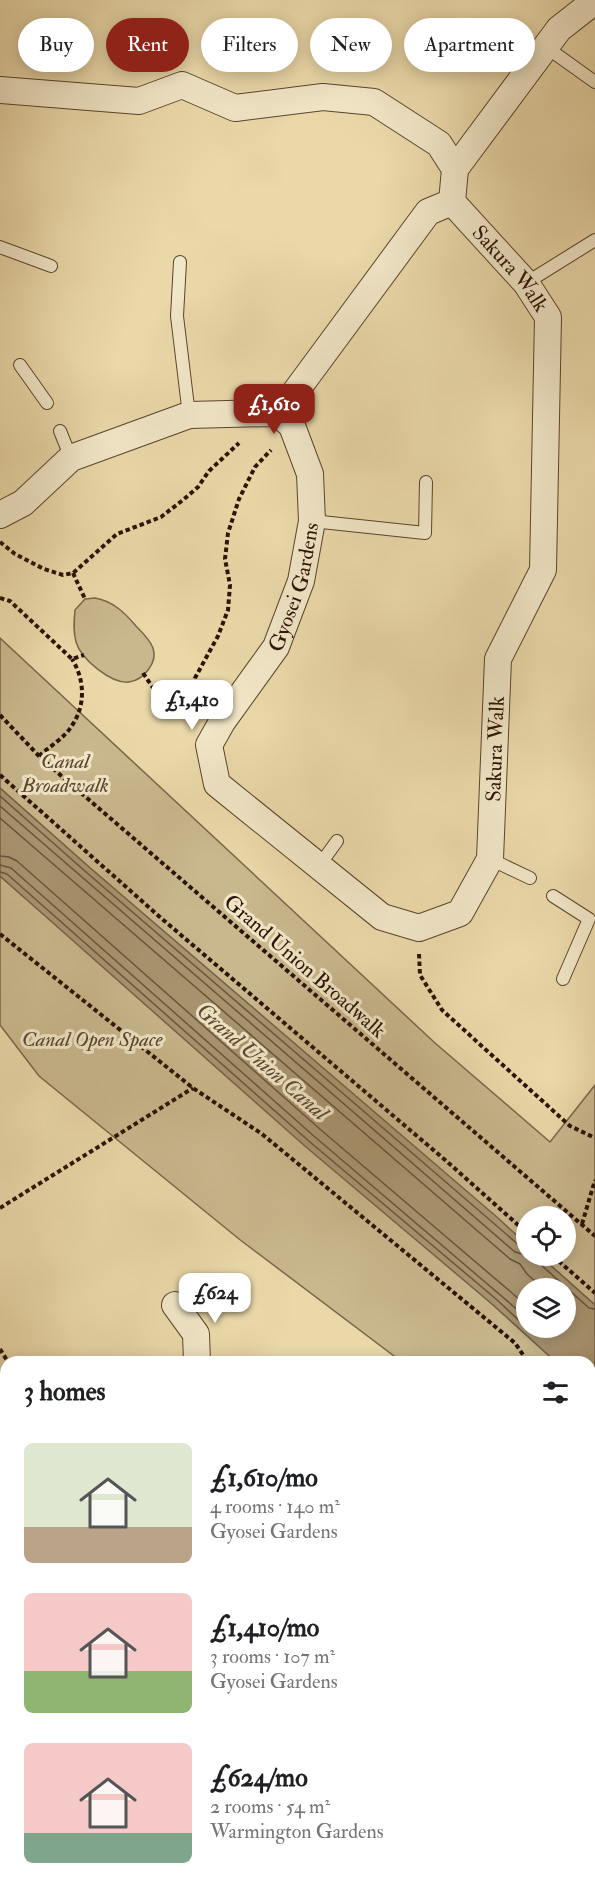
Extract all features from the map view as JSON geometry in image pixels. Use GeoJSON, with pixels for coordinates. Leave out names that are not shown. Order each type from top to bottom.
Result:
{"type":"FeatureCollection","features":[{"type":"Feature","properties":{"kind":"street"},"geometry":{"type":"LineString","coordinates":[[0,515],[23,503],[71,458],[189,416],[280,418],[428,212],[452,202],[455,170],[546,47],[559,30],[593,2]]}},
{"type":"Feature","properties":{"kind":"street"},"geometry":{"type":"LineString","coordinates":[[0,90],[139,101],[182,85],[235,108],[323,97],[374,102],[439,144],[455,170]]}},
{"type":"Feature","properties":{"kind":"street","name":"Sakura Walk"},"geometry":{"type":"LineString","coordinates":[[419,928],[460,913],[490,859],[498,659],[543,570],[548,317],[526,283],[452,202]]}},
{"type":"Feature","properties":{"kind":"street","name":"Gyosei Gardens"},"geometry":{"type":"LineString","coordinates":[[209,745],[222,722],[276,647],[301,581],[312,521],[310,474],[280,418]]}},
{"type":"Feature","properties":{"kind":"street"},"geometry":{"type":"LineString","coordinates":[[209,745],[217,784],[382,917],[419,928]]}},
{"type":"Feature","properties":{"kind":"street"},"geometry":{"type":"LineString","coordinates":[[175,1305],[196,1335],[197,1356]]}},
{"type":"Feature","properties":{"kind":"lane"},"geometry":{"type":"LineString","coordinates":[[546,47],[595,82]]}},
{"type":"Feature","properties":{"kind":"lane"},"geometry":{"type":"LineString","coordinates":[[526,283],[595,240]]}},
{"type":"Feature","properties":{"kind":"lane"},"geometry":{"type":"LineString","coordinates":[[0,247],[51,266]]}},
{"type":"Feature","properties":{"kind":"lane"},"geometry":{"type":"LineString","coordinates":[[180,262],[177,316],[189,416]]}},
{"type":"Feature","properties":{"kind":"lane"},"geometry":{"type":"LineString","coordinates":[[20,365],[47,403]]}},
{"type":"Feature","properties":{"kind":"lane"},"geometry":{"type":"LineString","coordinates":[[60,431],[71,458]]}},
{"type":"Feature","properties":{"kind":"lane"},"geometry":{"type":"LineString","coordinates":[[312,521],[425,533],[426,482]]}},
{"type":"Feature","properties":{"kind":"lane"},"geometry":{"type":"LineString","coordinates":[[319,866],[338,841]]}},
{"type":"Feature","properties":{"kind":"lane"},"geometry":{"type":"LineString","coordinates":[[490,859],[530,878]]}},
{"type":"Feature","properties":{"kind":"lane"},"geometry":{"type":"LineString","coordinates":[[553,896],[589,919],[563,978]]}},
{"type":"Feature","properties":{"kind":"path"},"geometry":{"type":"LineString","coordinates":[[0,542],[15,554],[44,569],[63,575],[73,573],[117,534],[161,517],[198,487],[209,471],[249,434],[280,418]]}},
{"type":"Feature","properties":{"kind":"path"},"geometry":{"type":"LineString","coordinates":[[209,745],[197,724],[189,697],[195,678],[218,636],[228,610],[230,585],[225,559],[228,533],[239,499],[280,418]]}},
{"type":"Feature","properties":{"kind":"path"},"geometry":{"type":"LineString","coordinates":[[73,573],[85,599]]}},
{"type":"Feature","properties":{"kind":"path"},"geometry":{"type":"LineString","coordinates":[[0,598],[10,601],[72,659],[79,670],[83,689],[81,706],[71,727],[39,756]]}},
{"type":"Feature","properties":{"kind":"path"},"geometry":{"type":"LineString","coordinates":[[72,659],[84,655]]}},
{"type":"Feature","properties":{"kind":"path"},"geometry":{"type":"LineString","coordinates":[[143,674],[156,692],[167,699],[189,697]]}},
{"type":"Feature","properties":{"kind":"path","name":"Grand Union Broadwalk"},"geometry":{"type":"LineString","coordinates":[[0,715],[39,756],[595,1236]]}},
{"type":"Feature","properties":{"kind":"path"},"geometry":{"type":"LineString","coordinates":[[0,775],[152,911],[516,1223]]}},
{"type":"Feature","properties":{"kind":"path"},"geometry":{"type":"LineString","coordinates":[[419,928],[420,975],[442,1010],[570,1126],[595,1138]]}},
{"type":"Feature","properties":{"kind":"path"},"geometry":{"type":"LineString","coordinates":[[0,934],[193,1088],[262,1134],[515,1343],[524,1356]]}},
{"type":"Feature","properties":{"kind":"path"},"geometry":{"type":"LineString","coordinates":[[0,1208],[193,1088]]}},
{"type":"Feature","properties":{"kind":"path"},"geometry":{"type":"LineString","coordinates":[[582,1224],[595,1180]]}},
{"type":"Feature","properties":{"kind":"path"},"geometry":{"type":"LineString","coordinates":[[564,1266],[595,1293]]}},
{"type":"Feature","properties":{"kind":"green space"},"geometry":{"type":"Polygon","coordinates":[[[95,598],[123,612],[152,645],[154,653],[152,664],[145,674],[135,681],[122,682],[106,675],[90,663],[79,649],[74,634],[75,610],[85,599],[95,598]]]}},
{"type":"Feature","properties":{"kind":"green space","name":"Canal Broadwalk"},"geometry":{"type":"Polygon","coordinates":[[[0,638],[435,1043],[550,1142],[595,1085],[595,1305],[576,1288],[576,1278],[565,1278],[551,1266],[576,1266],[576,1206],[516,1206],[516,1235],[0,788],[0,638]]]}},
{"type":"Feature","properties":{"kind":"green space","name":"Canal Open Space"},"geometry":{"type":"Polygon","coordinates":[[[0,876],[492,1304],[516,1326],[516,1338],[530,1338],[549,1356],[394,1356],[239,1239],[39,1076],[0,1025],[0,876]]]}},
{"type":"Feature","properties":{"kind":"water","name":"Grand Union Canal"},"geometry":{"type":"Polygon","coordinates":[[[0,788],[498,1218],[516,1235],[516,1266],[551,1266],[565,1278],[516,1278],[516,1326],[306,1147],[0,876],[0,788]]]}},
{"type":"Feature","properties":{"kind":"water"},"geometry":{"type":"Polygon","coordinates":[[[576,1288],[595,1305],[595,1356],[549,1356],[530,1338],[576,1338],[576,1288]]]}}]}
